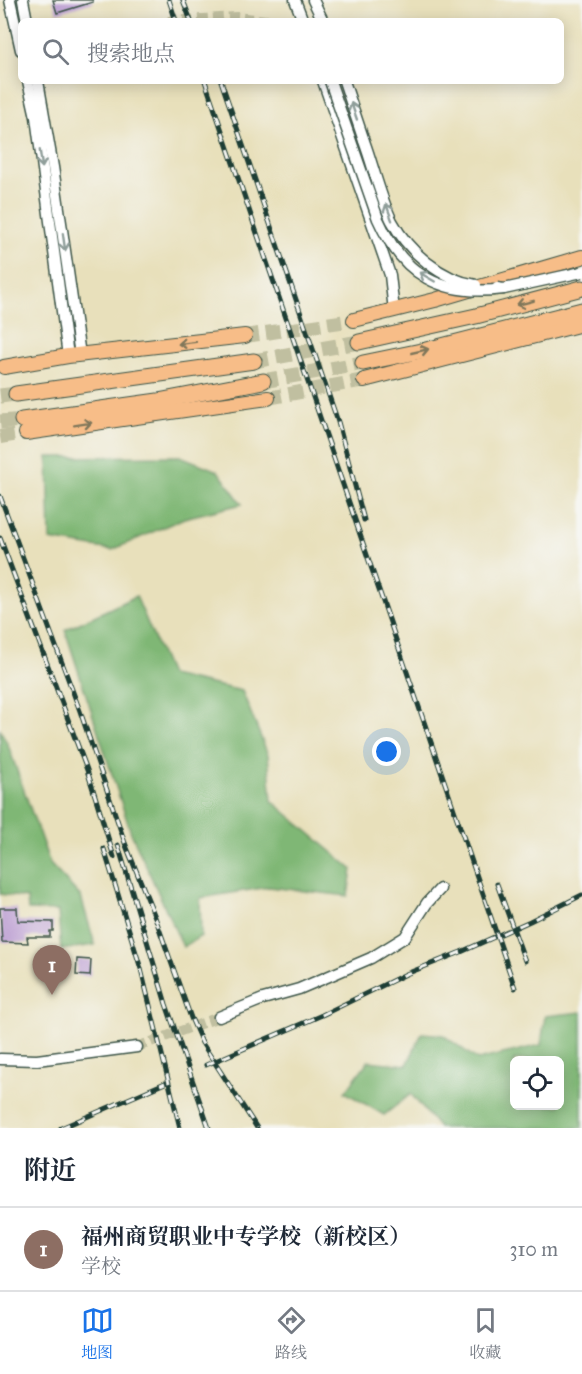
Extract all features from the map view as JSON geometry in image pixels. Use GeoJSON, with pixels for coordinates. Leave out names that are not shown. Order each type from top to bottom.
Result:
{"type":"FeatureCollection","features":[{"type":"Feature","properties":{"kind":"highway"},"geometry":{"type":"LineString","coordinates":[[359,342],[476,316],[582,288]]}},
{"type":"Feature","properties":{"kind":"highway"},"geometry":{"type":"LineString","coordinates":[[363,363],[426,350],[582,310]]}},
{"type":"Feature","properties":{"kind":"highway"},"geometry":{"type":"LineString","coordinates":[[16,394],[254,361]]}},
{"type":"Feature","properties":{"kind":"highway"},"geometry":{"type":"LineString","coordinates":[[24,426],[263,381]]}},
{"type":"Feature","properties":{"kind":"main road"},"geometry":{"type":"LineString","coordinates":[[354,320],[582,257]]}},
{"type":"Feature","properties":{"kind":"main road"},"geometry":{"type":"LineString","coordinates":[[364,380],[582,324]]}},
{"type":"Feature","properties":{"kind":"main road"},"geometry":{"type":"LineString","coordinates":[[4,367],[74,356],[245,336]]}},
{"type":"Feature","properties":{"kind":"main road"},"geometry":{"type":"LineString","coordinates":[[24,426],[268,398]]}},
{"type":"Feature","properties":{"kind":"lane"},"geometry":{"type":"LineString","coordinates":[[10,0],[18,37]]}},
{"type":"Feature","properties":{"kind":"lane"},"geometry":{"type":"LineString","coordinates":[[23,0],[26,18]]}},
{"type":"Feature","properties":{"kind":"lane"},"geometry":{"type":"LineString","coordinates":[[296,0],[302,18]]}},
{"type":"Feature","properties":{"kind":"lane"},"geometry":{"type":"LineString","coordinates":[[313,0],[322,18]]}},
{"type":"Feature","properties":{"kind":"lane"},"geometry":{"type":"LineString","coordinates":[[29,84],[36,117],[74,356]]}},
{"type":"Feature","properties":{"kind":"lane"},"geometry":{"type":"LineString","coordinates":[[39,84],[53,167],[74,356]]}},
{"type":"Feature","properties":{"kind":"lane"},"geometry":{"type":"LineString","coordinates":[[324,84],[390,275],[394,310]]}},
{"type":"Feature","properties":{"kind":"lane"},"geometry":{"type":"LineString","coordinates":[[331,84],[386,239],[403,261],[425,277],[445,286],[478,292],[504,289],[582,272]]}},
{"type":"Feature","properties":{"kind":"lane"},"geometry":{"type":"LineString","coordinates":[[345,84],[392,220],[419,256],[440,272],[465,283],[504,289]]}},
{"type":"Feature","properties":{"kind":"lane"},"geometry":{"type":"LineString","coordinates":[[219,1017],[263,999],[299,989],[371,958],[405,937],[427,903],[440,889]]}},
{"type":"Feature","properties":{"kind":"lane"},"geometry":{"type":"LineString","coordinates":[[0,1059],[37,1060],[137,1047]]}},
{"type":"Feature","properties":{"kind":"green space"},"geometry":{"type":"Polygon","coordinates":[[[180,456],[218,471],[242,504],[184,518],[112,550],[50,540],[48,457],[180,456]]]}},
{"type":"Feature","properties":{"kind":"green space"},"geometry":{"type":"Polygon","coordinates":[[[136,596],[170,675],[242,691],[268,755],[272,801],[352,869],[348,896],[269,887],[200,898],[201,936],[183,947],[131,833],[65,630],[136,596]]]}},
{"type":"Feature","properties":{"kind":"green space"},"geometry":{"type":"Polygon","coordinates":[[[0,729],[8,745],[50,864],[81,897],[95,945],[61,950],[58,911],[28,910],[27,898],[0,894],[0,729]]]}},
{"type":"Feature","properties":{"kind":"green space"},"geometry":{"type":"Polygon","coordinates":[[[582,1012],[582,1128],[439,1128],[411,1094],[384,1115],[345,1092],[368,1061],[407,1065],[422,1033],[443,1035],[478,1060],[541,1045],[545,1016],[582,1012]]]}},
{"type":"Feature","properties":{"kind":"building"},"geometry":{"type":"Polygon","coordinates":[[[53,0],[92,0],[93,2],[57,13],[53,0]]]}},
{"type":"Feature","properties":{"kind":"building"},"geometry":{"type":"Polygon","coordinates":[[[0,908],[17,908],[18,921],[53,922],[50,937],[27,937],[28,943],[2,942],[0,908]]]}},
{"type":"Feature","properties":{"kind":"building"},"geometry":{"type":"Polygon","coordinates":[[[77,959],[91,960],[90,976],[76,975],[77,959]]]}},
{"type":"Feature","properties":{"kind":"tunnel"},"geometry":{"type":"LineString","coordinates":[[220,18],[246,18]]}},
{"type":"Feature","properties":{"kind":"tunnel"},"geometry":{"type":"LineString","coordinates":[[245,336],[354,320]]}},
{"type":"Feature","properties":{"kind":"tunnel"},"geometry":{"type":"LineString","coordinates":[[254,361],[359,342]]}},
{"type":"Feature","properties":{"kind":"tunnel"},"geometry":{"type":"LineString","coordinates":[[263,381],[363,363]]}},
{"type":"Feature","properties":{"kind":"tunnel"},"geometry":{"type":"LineString","coordinates":[[268,398],[364,380]]}},
{"type":"Feature","properties":{"kind":"tunnel"},"geometry":{"type":"LineString","coordinates":[[0,396],[16,394]]}},
{"type":"Feature","properties":{"kind":"tunnel"},"geometry":{"type":"LineString","coordinates":[[0,422],[22,420]]}},
{"type":"Feature","properties":{"kind":"tunnel"},"geometry":{"type":"LineString","coordinates":[[0,437],[26,433]]}},
{"type":"Feature","properties":{"kind":"tunnel"},"geometry":{"type":"LineString","coordinates":[[137,1047],[219,1017]]}},
{"type":"Feature","properties":{"kind":"railway"},"geometry":{"type":"LineString","coordinates":[[169,0],[175,18]]}},
{"type":"Feature","properties":{"kind":"railway"},"geometry":{"type":"LineString","coordinates":[[183,0],[190,18]]}},
{"type":"Feature","properties":{"kind":"railway"},"geometry":{"type":"LineString","coordinates":[[206,84],[515,988]]}},
{"type":"Feature","properties":{"kind":"railway"},"geometry":{"type":"LineString","coordinates":[[222,84],[338,422],[364,520]]}},
{"type":"Feature","properties":{"kind":"railway"},"geometry":{"type":"LineString","coordinates":[[0,496],[80,711],[125,843],[155,917],[191,1018],[202,1043],[257,1128]]}},
{"type":"Feature","properties":{"kind":"railway"},"geometry":{"type":"LineString","coordinates":[[0,538],[87,770],[114,857]]}},
{"type":"Feature","properties":{"kind":"railway"},"geometry":{"type":"LineString","coordinates":[[118,845],[166,1004],[209,1128]]}},
{"type":"Feature","properties":{"kind":"railway"},"geometry":{"type":"LineString","coordinates":[[104,849],[141,969],[180,1128]]}},
{"type":"Feature","properties":{"kind":"railway"},"geometry":{"type":"LineString","coordinates":[[497,884],[525,961]]}},
{"type":"Feature","properties":{"kind":"railway"},"geometry":{"type":"LineString","coordinates":[[206,1065],[322,1015],[406,974],[530,921],[582,895]]}},
{"type":"Feature","properties":{"kind":"railway"},"geometry":{"type":"LineString","coordinates":[[61,1128],[165,1083]]}},
{"type":"Feature","properties":{"kind":"place","name":"福州商贸职业中专学校（新校区）"},"geometry":{"type":"Point","coordinates":[52,995]}}]}
